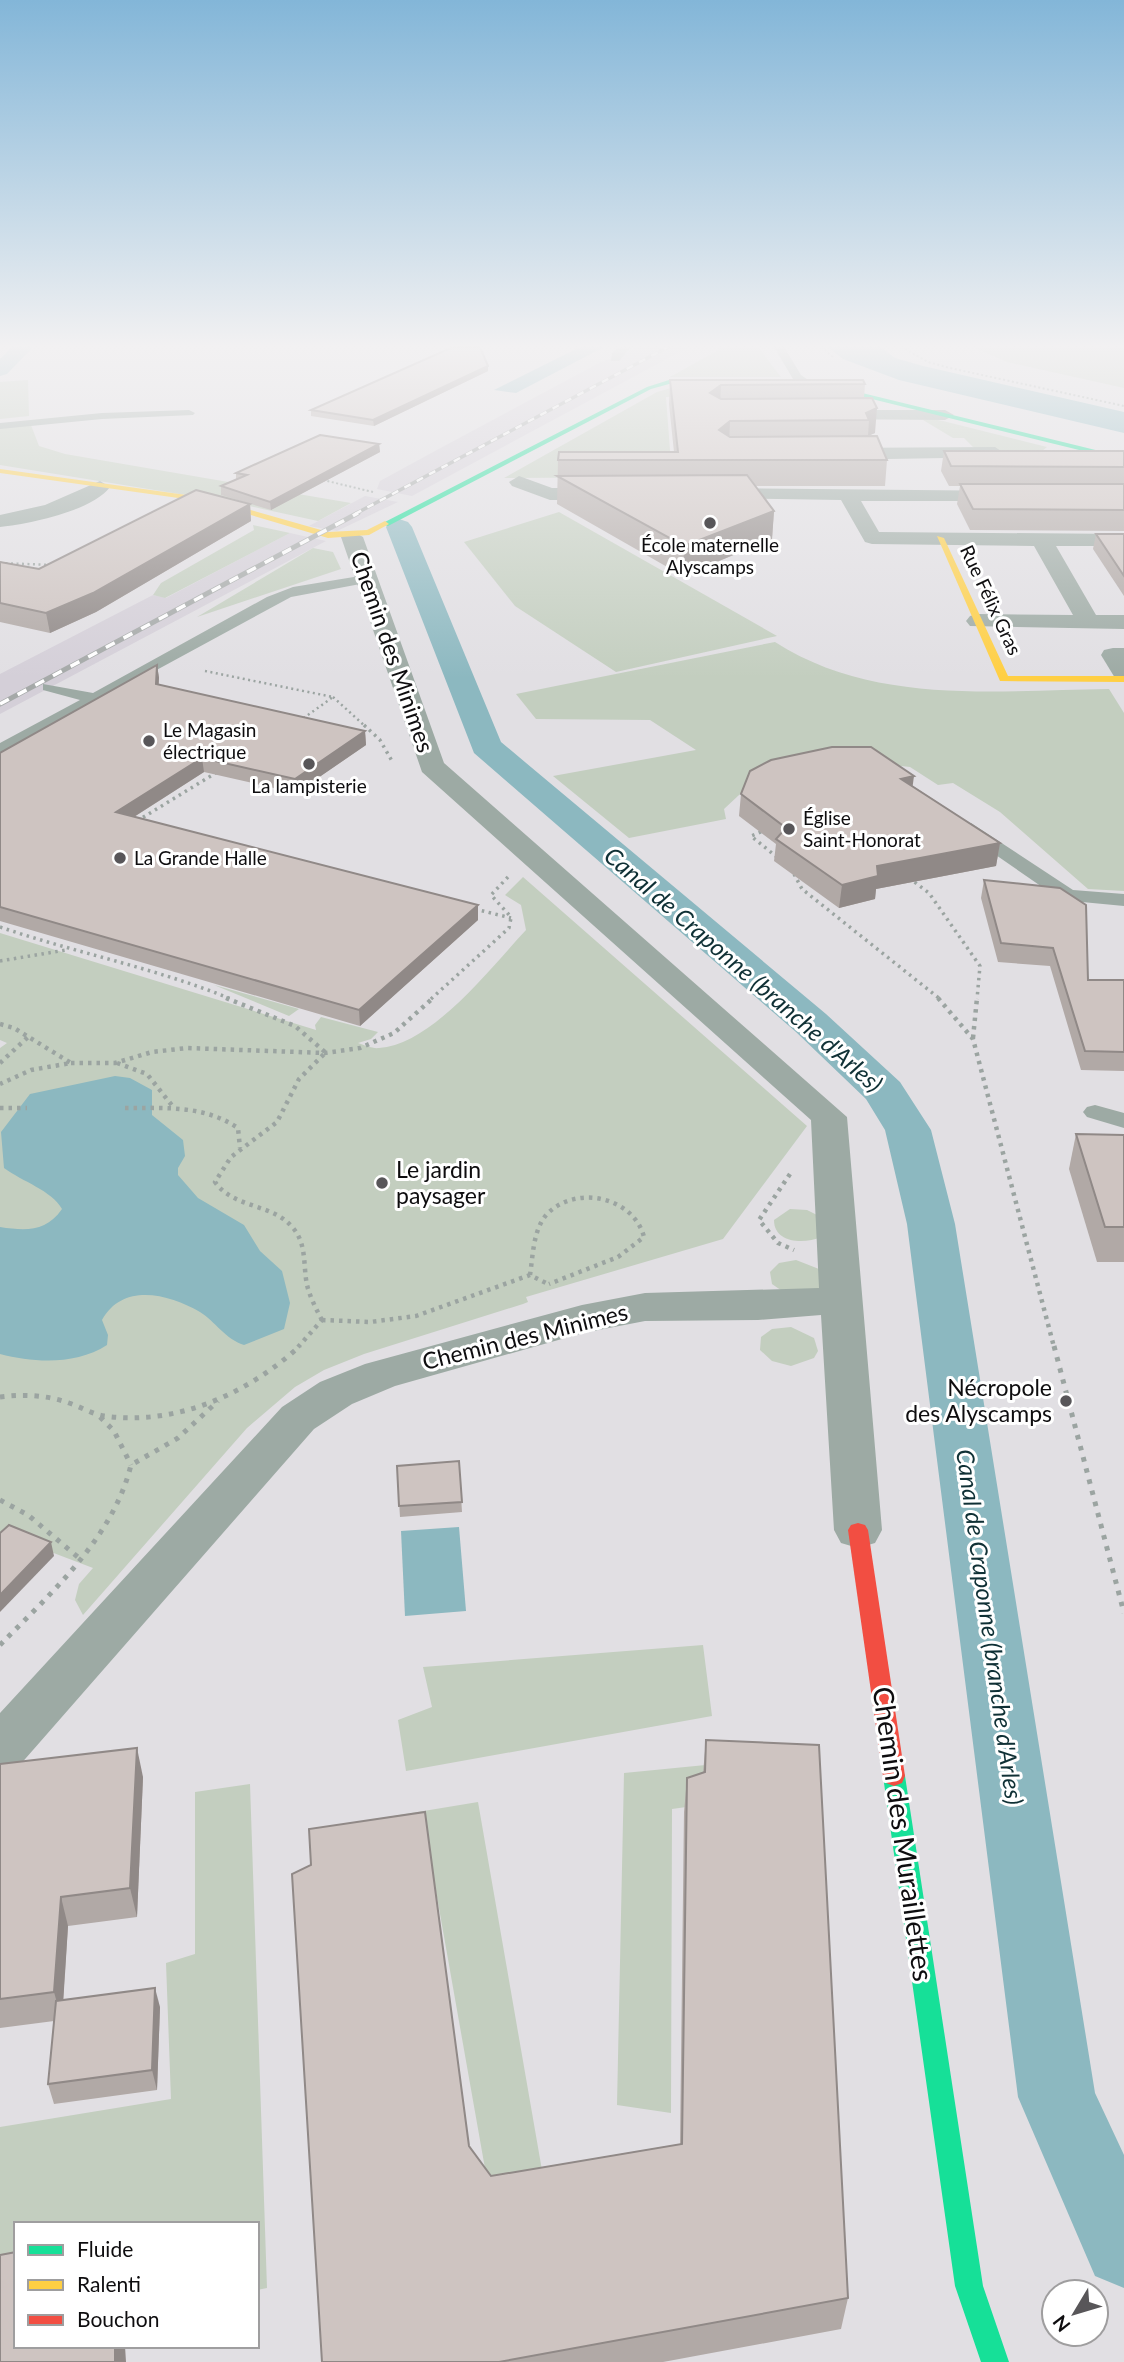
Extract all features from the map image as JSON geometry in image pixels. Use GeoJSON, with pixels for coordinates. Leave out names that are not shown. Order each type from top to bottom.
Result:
{"type":"FeatureCollection","features":[{"type":"Feature","properties":{"kind":"street","name":"Chemin des Minimes"},"geometry":{"type":"LineString","coordinates":[[0,471],[208,500],[292,527],[360,535],[515,457]]}},
{"type":"Feature","properties":{"kind":"street"},"geometry":{"type":"LineString","coordinates":[[519,482],[550,494],[631,494]]}},
{"type":"Feature","properties":{"kind":"street"},"geometry":{"type":"LineString","coordinates":[[0,521],[66,506],[100,487]]}},
{"type":"Feature","properties":{"kind":"street"},"geometry":{"type":"LineString","coordinates":[[685,494],[737,487],[848,495],[1027,495]]}},
{"type":"Feature","properties":{"kind":"street"},"geometry":{"type":"LineString","coordinates":[[848,495],[872,538],[1124,540]]}},
{"type":"Feature","properties":{"kind":"street","name":"Chemin des Minimes"},"geometry":{"type":"LineString","coordinates":[[0,1750],[298,1418],[336,1393],[380,1376],[582,1319],[645,1307],[758,1306],[842,1300],[830,1117],[432,766],[366,579],[360,535]]}},
{"type":"Feature","properties":{"kind":"street","name":"Rue Félix Gras"},"geometry":{"type":"LineString","coordinates":[[940,538],[1004,678],[1124,679]]}},
{"type":"Feature","properties":{"kind":"street"},"geometry":{"type":"LineString","coordinates":[[1041,539],[1089,622]]}},
{"type":"Feature","properties":{"kind":"street"},"geometry":{"type":"LineString","coordinates":[[978,621],[1124,622]]}},
{"type":"Feature","properties":{"kind":"street"},"geometry":{"type":"LineString","coordinates":[[1124,655],[1114,655],[1124,673]]}},
{"type":"Feature","properties":{"kind":"street","name":"Chemin des Muraillettes"},"geometry":{"type":"LineString","coordinates":[[842,1300],[859,1530],[969,2286],[995,2362]]}},
{"type":"Feature","properties":{"kind":"lane"},"geometry":{"type":"LineString","coordinates":[[0,750],[285,595],[366,579]]}},
{"type":"Feature","properties":{"kind":"lane"},"geometry":{"type":"LineString","coordinates":[[49,687],[93,698]]}},
{"type":"Feature","properties":{"kind":"lane"},"geometry":{"type":"LineString","coordinates":[[956,818],[1068,896],[1124,900]]}},
{"type":"Feature","properties":{"kind":"lane"},"geometry":{"type":"LineString","coordinates":[[1095,1112],[1124,1121]]}},
{"type":"Feature","properties":{"kind":"path"},"geometry":{"type":"LineString","coordinates":[[323,480],[373,492]]}},
{"type":"Feature","properties":{"kind":"path"},"geometry":{"type":"LineString","coordinates":[[0,563],[59,565]]}},
{"type":"Feature","properties":{"kind":"path"},"geometry":{"type":"LineString","coordinates":[[160,661],[333,698],[291,726]]}},
{"type":"Feature","properties":{"kind":"path"},"geometry":{"type":"LineString","coordinates":[[150,825],[136,822],[220,771]]}},
{"type":"Feature","properties":{"kind":"path"},"geometry":{"type":"LineString","coordinates":[[761,832],[751,836],[780,860]]}},
{"type":"Feature","properties":{"kind":"path"},"geometry":{"type":"LineString","coordinates":[[789,867],[802,889],[938,996],[973,1039]]}},
{"type":"Feature","properties":{"kind":"path"},"geometry":{"type":"LineString","coordinates":[[908,878],[929,893],[980,965],[973,1039],[1124,1613]]}},
{"type":"Feature","properties":{"kind":"path"},"geometry":{"type":"LineString","coordinates":[[0,1084],[31,1070],[71,1063],[115,1063],[152,1052],[187,1048],[326,1053],[360,1048],[394,1033],[509,928],[512,918],[471,908]]}},
{"type":"Feature","properties":{"kind":"path"},"geometry":{"type":"LineString","coordinates":[[0,927],[67,950],[184,980],[295,1026],[326,1053]]}},
{"type":"Feature","properties":{"kind":"path"},"geometry":{"type":"LineString","coordinates":[[26,936],[33,931]]}},
{"type":"Feature","properties":{"kind":"path"},"geometry":{"type":"LineString","coordinates":[[0,961],[67,950]]}},
{"type":"Feature","properties":{"kind":"path"},"geometry":{"type":"LineString","coordinates":[[0,1024],[71,1063]]}},
{"type":"Feature","properties":{"kind":"path"},"geometry":{"type":"LineString","coordinates":[[0,1063],[28,1037]]}},
{"type":"Feature","properties":{"kind":"path"},"geometry":{"type":"LineString","coordinates":[[322,1320],[307,1287],[304,1248],[296,1230],[268,1210],[231,1198],[215,1182],[223,1166],[240,1148],[277,1122],[299,1079],[326,1053]]}},
{"type":"Feature","properties":{"kind":"path"},"geometry":{"type":"LineString","coordinates":[[115,1063],[147,1074],[175,1108]]}},
{"type":"Feature","properties":{"kind":"path"},"geometry":{"type":"LineString","coordinates":[[0,1108],[27,1108]]}},
{"type":"Feature","properties":{"kind":"path"},"geometry":{"type":"LineString","coordinates":[[125,1108],[175,1108],[217,1114],[238,1128],[240,1148]]}},
{"type":"Feature","properties":{"kind":"path"},"geometry":{"type":"LineString","coordinates":[[530,1275],[541,1223],[558,1205],[582,1198],[599,1199],[625,1207],[639,1218],[644,1237],[629,1252],[549,1284]]}},
{"type":"Feature","properties":{"kind":"path"},"geometry":{"type":"LineString","coordinates":[[322,1320],[370,1322],[416,1316],[530,1275],[549,1284],[582,1319]]}},
{"type":"Feature","properties":{"kind":"path"},"geometry":{"type":"LineString","coordinates":[[0,1397],[33,1395],[60,1399],[99,1415],[138,1418],[167,1415],[219,1399],[275,1367],[313,1334],[322,1320]]}},
{"type":"Feature","properties":{"kind":"path"},"geometry":{"type":"LineString","coordinates":[[131,1465],[183,1435],[219,1399]]}},
{"type":"Feature","properties":{"kind":"path"},"geometry":{"type":"LineString","coordinates":[[0,1645],[79,1558],[120,1503],[130,1479],[131,1465],[114,1431],[99,1415]]}},
{"type":"Feature","properties":{"kind":"path"},"geometry":{"type":"LineString","coordinates":[[0,1500],[28,1515],[79,1558]]}},
{"type":"Feature","properties":{"kind":"shaded area"},"geometry":{"type":"Polygon","coordinates":[[[424,457],[484,457],[412,496],[377,489],[380,481],[424,457]]]}},
{"type":"Feature","properties":{"kind":"shaded area"},"geometry":{"type":"Polygon","coordinates":[[[365,496],[398,502],[337,531],[309,526],[365,496]]]}},
{"type":"Feature","properties":{"kind":"shaded area"},"geometry":{"type":"Polygon","coordinates":[[[290,533],[326,541],[0,714],[0,674],[153,595],[166,598],[290,533]]]}},
{"type":"Feature","properties":{"kind":"green space"},"geometry":{"type":"Polygon","coordinates":[[[0,457],[84,457],[351,503],[318,521],[235,503],[0,465],[0,457]]]}},
{"type":"Feature","properties":{"kind":"green space"},"geometry":{"type":"Polygon","coordinates":[[[541,457],[671,457],[672,477],[504,478],[541,457]]]}},
{"type":"Feature","properties":{"kind":"green space"},"geometry":{"type":"Polygon","coordinates":[[[559,512],[777,636],[616,672],[515,606],[464,542],[559,512]]]}},
{"type":"Feature","properties":{"kind":"green space"},"geometry":{"type":"Polygon","coordinates":[[[253,525],[290,533],[165,598],[153,595],[161,583],[254,530],[253,525]]]}},
{"type":"Feature","properties":{"kind":"green space"},"geometry":{"type":"Polygon","coordinates":[[[313,548],[333,552],[341,569],[197,617],[313,548]]]}},
{"type":"Feature","properties":{"kind":"green space"},"geometry":{"type":"Polygon","coordinates":[[[775,642],[813,662],[853,676],[895,685],[980,691],[1109,689],[1124,713],[1124,891],[1088,889],[1000,812],[953,783],[938,785],[910,767],[867,762],[753,782],[724,809],[726,819],[629,838],[553,776],[696,750],[650,720],[536,719],[516,694],[775,642]]]}},
{"type":"Feature","properties":{"kind":"green space","name":"Le jardin paysager"},"geometry":{"type":"Polygon","coordinates":[[[523,877],[807,1126],[723,1239],[526,1297],[528,1302],[523,1304],[364,1354],[324,1370],[295,1387],[247,1428],[83,1615],[75,1600],[79,1584],[93,1568],[9,1536],[0,1544],[0,1048],[7,1043],[0,1040],[0,933],[316,1030],[315,1025],[321,1017],[378,1032],[371,1039],[358,1043],[379,1048],[399,1044],[440,1019],[479,982],[526,930],[521,905],[505,895],[523,877]]]}},
{"type":"Feature","properties":{"kind":"green space"},"geometry":{"type":"Polygon","coordinates":[[[214,985],[299,1009],[289,1016],[214,985]]]}},
{"type":"Feature","properties":{"kind":"green space"},"geometry":{"type":"Polygon","coordinates":[[[790,1209],[807,1210],[821,1217],[821,1237],[799,1241],[779,1234],[774,1220],[790,1209]]]}},
{"type":"Feature","properties":{"kind":"green space"},"geometry":{"type":"Polygon","coordinates":[[[796,1260],[819,1269],[824,1280],[818,1290],[785,1293],[772,1284],[770,1272],[779,1263],[796,1260]]]}},
{"type":"Feature","properties":{"kind":"green space"},"geometry":{"type":"Polygon","coordinates":[[[791,1327],[814,1338],[818,1351],[814,1358],[791,1366],[772,1361],[760,1350],[761,1337],[772,1329],[791,1327]]]}},
{"type":"Feature","properties":{"kind":"green space"},"geometry":{"type":"Polygon","coordinates":[[[703,1645],[712,1716],[406,1771],[398,1720],[432,1707],[423,1667],[703,1645]]]}},
{"type":"Feature","properties":{"kind":"green space"},"geometry":{"type":"Polygon","coordinates":[[[726,1763],[722,1802],[672,1809],[671,2113],[617,2105],[624,1773],[726,1763]]]}},
{"type":"Feature","properties":{"kind":"green space"},"geometry":{"type":"Polygon","coordinates":[[[250,1784],[267,2288],[259,2290],[259,2222],[14,2222],[14,2276],[0,2280],[0,2127],[171,2099],[166,1963],[195,1954],[195,1792],[250,1784]]]}},
{"type":"Feature","properties":{"kind":"green space"},"geometry":{"type":"Polygon","coordinates":[[[478,1802],[547,2199],[492,2208],[428,1846],[309,1830],[478,1802]]]}},
{"type":"Feature","properties":{"kind":"water"},"geometry":{"type":"Polygon","coordinates":[[[115,1076],[130,1078],[152,1090],[152,1115],[183,1140],[185,1156],[178,1168],[178,1175],[198,1198],[244,1225],[260,1251],[282,1271],[290,1303],[284,1329],[244,1345],[231,1339],[200,1312],[175,1300],[147,1295],[134,1296],[111,1308],[102,1320],[108,1335],[107,1345],[95,1351],[55,1360],[0,1354],[0,1227],[18,1229],[42,1226],[56,1217],[62,1209],[44,1191],[4,1168],[1,1132],[30,1094],[115,1076]]]}},
{"type":"Feature","properties":{"kind":"water"},"geometry":{"type":"Polygon","coordinates":[[[459,1527],[466,1611],[405,1616],[401,1531],[459,1527]]]}},
{"type":"Feature","properties":{"kind":"building"},"geometry":{"type":"Polygon","coordinates":[[[271,457],[354,457],[270,502],[221,486],[247,475],[236,473],[271,457]]]}},
{"type":"Feature","properties":{"kind":"building"},"geometry":{"type":"Polygon","coordinates":[[[558,457],[886,457],[887,460],[558,460],[558,457]]]}},
{"type":"Feature","properties":{"kind":"building"},"geometry":{"type":"Polygon","coordinates":[[[947,457],[1124,457],[1124,467],[951,466],[947,457]]]}},
{"type":"Feature","properties":{"kind":"building"},"geometry":{"type":"Polygon","coordinates":[[[747,475],[774,511],[684,546],[557,476],[747,475]]]}},
{"type":"Feature","properties":{"kind":"building"},"geometry":{"type":"Polygon","coordinates":[[[960,484],[1124,484],[1124,510],[973,509],[960,484]]]}},
{"type":"Feature","properties":{"kind":"building"},"geometry":{"type":"Polygon","coordinates":[[[196,490],[250,504],[93,593],[46,613],[0,603],[0,562],[39,569],[196,490]]]}},
{"type":"Feature","properties":{"kind":"building"},"geometry":{"type":"Polygon","coordinates":[[[1096,534],[1124,534],[1124,576],[1096,534]]]}},
{"type":"Feature","properties":{"kind":"building"},"geometry":{"type":"Polygon","coordinates":[[[157,665],[156,684],[365,731],[295,779],[202,758],[116,812],[478,905],[359,1010],[0,907],[0,753],[157,665]]]}},
{"type":"Feature","properties":{"kind":"building"},"geometry":{"type":"Polygon","coordinates":[[[832,747],[871,747],[914,776],[901,779],[1000,843],[877,866],[878,876],[842,885],[776,839],[786,828],[741,794],[750,771],[771,760],[832,747]]]}},
{"type":"Feature","properties":{"kind":"building"},"geometry":{"type":"Polygon","coordinates":[[[984,880],[1060,888],[1086,905],[1088,980],[1124,980],[1124,1052],[1085,1051],[1053,948],[1001,943],[984,880]]]}},
{"type":"Feature","properties":{"kind":"building"},"geometry":{"type":"Polygon","coordinates":[[[1076,1134],[1124,1135],[1124,1227],[1105,1227],[1076,1134]]]}},
{"type":"Feature","properties":{"kind":"building"},"geometry":{"type":"Polygon","coordinates":[[[459,1461],[462,1502],[399,1506],[397,1466],[459,1461]]]}},
{"type":"Feature","properties":{"kind":"building"},"geometry":{"type":"Polygon","coordinates":[[[9,1525],[51,1542],[0,1595],[0,1533],[9,1525]]]}},
{"type":"Feature","properties":{"kind":"building"},"geometry":{"type":"Polygon","coordinates":[[[706,1740],[819,1745],[848,2298],[499,2362],[322,2362],[292,1874],[311,1865],[309,1829],[425,1812],[469,2146],[491,2176],[682,2144],[687,1778],[705,1772],[706,1740]]]}},
{"type":"Feature","properties":{"kind":"building"},"geometry":{"type":"Polygon","coordinates":[[[137,1748],[130,1888],[61,1897],[54,1992],[0,1999],[0,1764],[137,1748]]]}},
{"type":"Feature","properties":{"kind":"building"},"geometry":{"type":"Polygon","coordinates":[[[155,1988],[152,2070],[48,2084],[56,2001],[155,1988]]]}},
{"type":"Feature","properties":{"kind":"building"},"geometry":{"type":"Polygon","coordinates":[[[14,2252],[14,2348],[115,2348],[115,2362],[0,2362],[0,2255],[14,2252]]]}},
{"type":"Feature","properties":{"kind":"waterway","name":"Canal de Craponne (branche d'Arles)"},"geometry":{"type":"LineString","coordinates":[[399,527],[486,746],[811,1023],[884,1091],[908,1130],[931,1224],[1057,2097],[1124,2247]]}},
{"type":"Feature","properties":{"kind":"railway"},"geometry":{"type":"LineString","coordinates":[[355,514],[461,457]]}},
{"type":"Feature","properties":{"kind":"railway"},"geometry":{"type":"LineString","coordinates":[[0,704],[358,513]]}},
{"type":"Feature","properties":{"kind":"traffic: fast"},"geometry":{"type":"LineString","coordinates":[[385,524],[515,457]]}},
{"type":"Feature","properties":{"kind":"traffic: fast"},"geometry":{"type":"LineString","coordinates":[[1117,457],[1124,459]]}},
{"type":"Feature","properties":{"kind":"traffic: fast"},"geometry":{"type":"LineString","coordinates":[[894,1776],[969,2286],[995,2362]]}},
{"type":"Feature","properties":{"kind":"traffic: slow"},"geometry":{"type":"LineString","coordinates":[[0,471],[208,500],[328,535],[369,532],[385,524]]}},
{"type":"Feature","properties":{"kind":"traffic: slow"},"geometry":{"type":"LineString","coordinates":[[940,538],[1004,679],[1124,679]]}},
{"type":"Feature","properties":{"kind":"traffic: jam"},"geometry":{"type":"LineString","coordinates":[[858,1530],[894,1776]]}},
{"type":"Feature","properties":{"kind":"place","name":"École maternelle Alyscamps"},"geometry":{"type":"Point","coordinates":[710,523]}},
{"type":"Feature","properties":{"kind":"place","name":"Le Magasin électrique"},"geometry":{"type":"Point","coordinates":[149,741]}},
{"type":"Feature","properties":{"kind":"place","name":"La lampisterie"},"geometry":{"type":"Point","coordinates":[309,764]}},
{"type":"Feature","properties":{"kind":"place","name":"Église Saint-Honorat"},"geometry":{"type":"Point","coordinates":[789,829]}},
{"type":"Feature","properties":{"kind":"place","name":"La Grande Halle"},"geometry":{"type":"Point","coordinates":[120,858]}},
{"type":"Feature","properties":{"kind":"place","name":"Le jardin paysager"},"geometry":{"type":"Point","coordinates":[382,1183]}},
{"type":"Feature","properties":{"kind":"place","name":"Nécropole des Alyscamps"},"geometry":{"type":"Point","coordinates":[1066,1401]}}]}
